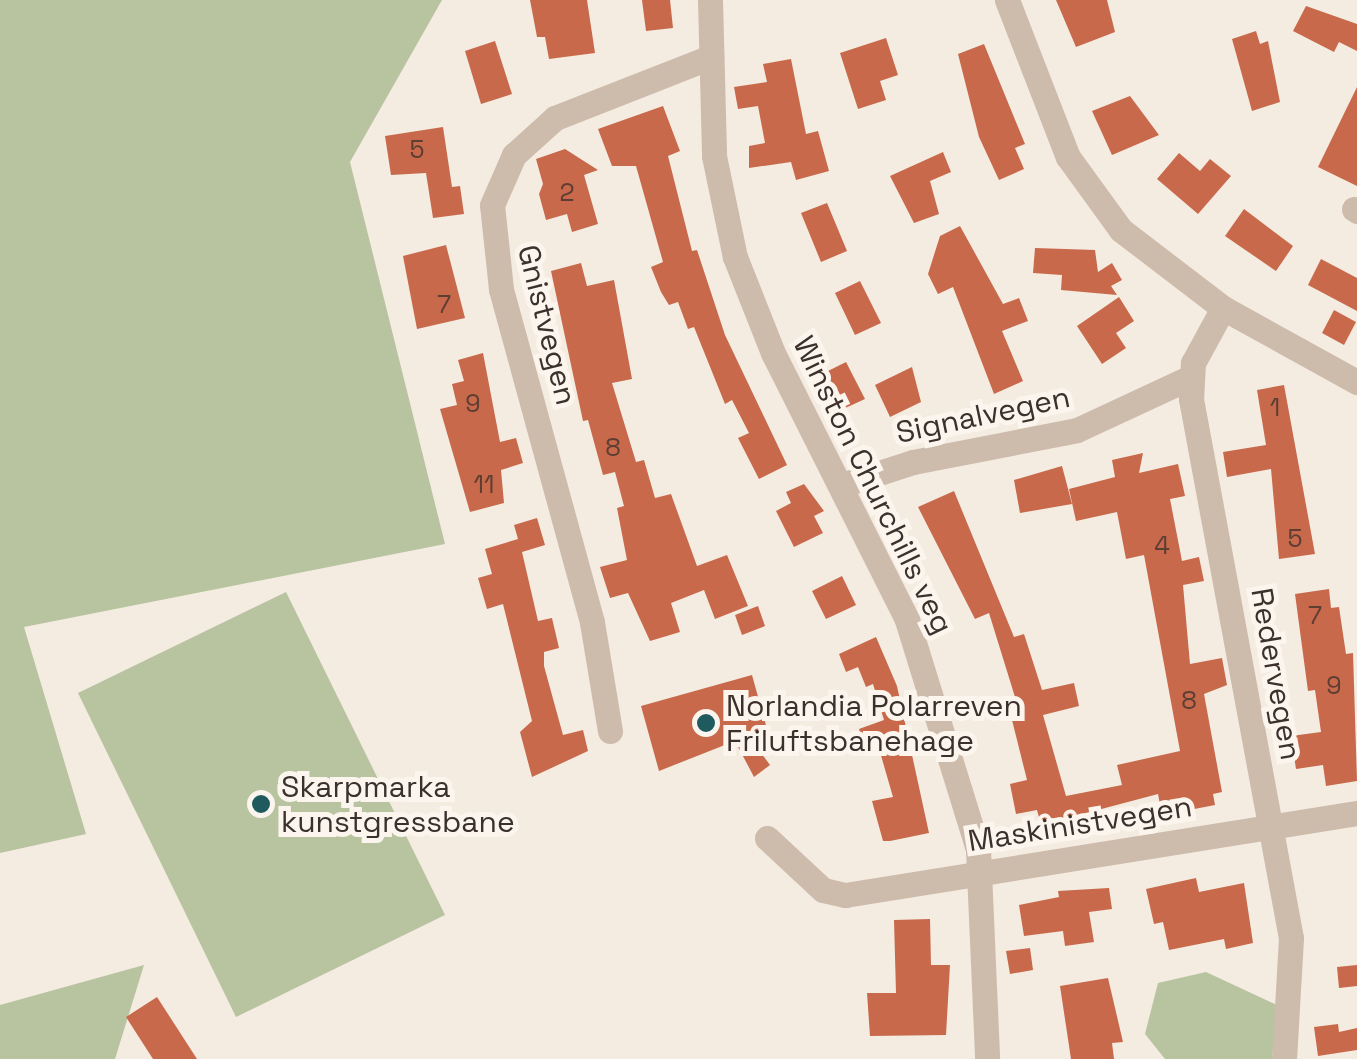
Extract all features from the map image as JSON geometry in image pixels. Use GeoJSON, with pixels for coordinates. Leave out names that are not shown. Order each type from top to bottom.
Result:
{"type":"FeatureCollection","features":[{"type":"Feature","properties":{"kind":"street","name":"Winston Churchills veg"},"geometry":{"type":"LineString","coordinates":[[710,0],[710,57],[724,224],[772,353],[842,485],[924,664],[981,872],[987,1059]]}},
{"type":"Feature","properties":{"kind":"street"},"geometry":{"type":"LineString","coordinates":[[1008,0],[1056,133],[1082,182],[1121,230],[1223,308],[1357,382]]}},
{"type":"Feature","properties":{"kind":"street","name":"Gnistvegen"},"geometry":{"type":"LineString","coordinates":[[610,731],[592,622],[501,289],[492,204],[514,155],[555,118],[710,57]]}},
{"type":"Feature","properties":{"kind":"street"},"geometry":{"type":"LineString","coordinates":[[1190,378],[1223,308]]}},
{"type":"Feature","properties":{"kind":"street","name":"Signalvegen"},"geometry":{"type":"LineString","coordinates":[[842,485],[913,462],[1066,434],[1190,378]]}},
{"type":"Feature","properties":{"kind":"street","name":"Redervegen"},"geometry":{"type":"LineString","coordinates":[[1190,378],[1271,824],[1293,977],[1284,1059]]}},
{"type":"Feature","properties":{"kind":"street","name":"Maskinistvegen"},"geometry":{"type":"LineString","coordinates":[[767,838],[817,885],[845,895],[1357,813]]}},
{"type":"Feature","properties":{"kind":"green space"},"geometry":{"type":"Polygon","coordinates":[[[0,0],[442,0],[350,162],[445,544],[24,627],[86,834],[0,853],[0,0]]]}},
{"type":"Feature","properties":{"kind":"green space","name":"Skarpmarka kunstgressbane"},"geometry":{"type":"Polygon","coordinates":[[[286,592],[445,915],[236,1017],[78,693],[286,592]]]}},
{"type":"Feature","properties":{"kind":"green space"},"geometry":{"type":"Polygon","coordinates":[[[144,965],[115,1059],[0,1059],[0,1005],[144,965]]]}},
{"type":"Feature","properties":{"kind":"green space"},"geometry":{"type":"Polygon","coordinates":[[[1206,972],[1277,1005],[1272,1059],[1165,1059],[1145,1034],[1158,983],[1206,972]]]}},
{"type":"Feature","properties":{"kind":"building"},"geometry":{"type":"Polygon","coordinates":[[[530,0],[587,0],[595,53],[549,59],[545,37],[537,37],[530,0]]]}},
{"type":"Feature","properties":{"kind":"building"},"geometry":{"type":"Polygon","coordinates":[[[642,0],[670,0],[673,28],[646,31],[642,0]]]}},
{"type":"Feature","properties":{"kind":"building"},"geometry":{"type":"Polygon","coordinates":[[[1056,0],[1107,0],[1115,32],[1076,47],[1056,0]]]}},
{"type":"Feature","properties":{"kind":"building"},"geometry":{"type":"Polygon","coordinates":[[[1306,6],[1357,24],[1357,51],[1339,42],[1334,52],[1293,31],[1306,6]]]}},
{"type":"Feature","properties":{"kind":"building"},"geometry":{"type":"Polygon","coordinates":[[[1256,31],[1260,44],[1268,41],[1280,102],[1252,111],[1232,39],[1256,31]]]}},
{"type":"Feature","properties":{"kind":"building"},"geometry":{"type":"Polygon","coordinates":[[[886,38],[898,75],[880,81],[886,100],[858,109],[840,53],[886,38]]]}},
{"type":"Feature","properties":{"kind":"building"},"geometry":{"type":"Polygon","coordinates":[[[495,41],[512,94],[481,104],[465,51],[495,41]]]}},
{"type":"Feature","properties":{"kind":"building"},"geometry":{"type":"Polygon","coordinates":[[[984,44],[1025,144],[1015,148],[1024,169],[999,180],[979,137],[958,54],[984,44]]]}},
{"type":"Feature","properties":{"kind":"building"},"geometry":{"type":"Polygon","coordinates":[[[791,59],[806,134],[818,131],[829,171],[796,180],[791,162],[749,168],[749,146],[765,143],[758,106],[738,109],[734,87],[767,82],[763,64],[791,59]]]}},
{"type":"Feature","properties":{"kind":"building"},"geometry":{"type":"Polygon","coordinates":[[[1357,87],[1357,186],[1318,167],[1357,87]]]}},
{"type":"Feature","properties":{"kind":"building"},"geometry":{"type":"Polygon","coordinates":[[[1130,96],[1159,135],[1112,155],[1092,111],[1130,96]]]}},
{"type":"Feature","properties":{"kind":"building"},"geometry":{"type":"Polygon","coordinates":[[[663,106],[680,151],[668,156],[692,251],[697,250],[725,335],[787,465],[759,479],[738,438],[749,433],[732,400],[725,404],[694,327],[688,329],[678,302],[669,305],[651,267],[663,262],[636,166],[612,166],[598,129],[663,106]]]}},
{"type":"Feature","properties":{"kind":"building"},"geometry":{"type":"Polygon","coordinates":[[[443,127],[452,187],[460,186],[464,214],[433,218],[426,173],[391,175],[385,136],[443,127]]]}},
{"type":"Feature","properties":{"kind":"building"},"geometry":{"type":"Polygon","coordinates":[[[565,149],[598,170],[584,175],[598,224],[572,232],[567,214],[546,220],[536,159],[565,149]]]}},
{"type":"Feature","properties":{"kind":"building"},"geometry":{"type":"Polygon","coordinates":[[[943,152],[951,172],[930,181],[939,214],[914,223],[890,176],[943,152]]]}},
{"type":"Feature","properties":{"kind":"building"},"geometry":{"type":"Polygon","coordinates":[[[1179,153],[1200,171],[1210,159],[1231,176],[1198,214],[1157,179],[1179,153]]]}},
{"type":"Feature","properties":{"kind":"building"},"geometry":{"type":"Polygon","coordinates":[[[827,203],[847,251],[821,262],[801,213],[827,203]]]}},
{"type":"Feature","properties":{"kind":"building"},"geometry":{"type":"Polygon","coordinates":[[[1244,209],[1293,246],[1276,271],[1225,236],[1244,209]]]}},
{"type":"Feature","properties":{"kind":"building"},"geometry":{"type":"Polygon","coordinates":[[[960,226],[1003,304],[1019,298],[1028,321],[1002,331],[1023,381],[994,394],[953,287],[938,294],[928,274],[940,236],[960,226]]]}},
{"type":"Feature","properties":{"kind":"building"},"geometry":{"type":"Polygon","coordinates":[[[446,245],[465,318],[417,329],[403,256],[446,245]]]}},
{"type":"Feature","properties":{"kind":"building"},"geometry":{"type":"Polygon","coordinates":[[[1035,248],[1095,250],[1098,272],[1112,263],[1122,280],[1111,286],[1117,295],[1061,290],[1062,275],[1033,273],[1035,248]]]}},
{"type":"Feature","properties":{"kind":"building"},"geometry":{"type":"Polygon","coordinates":[[[1321,259],[1357,278],[1357,311],[1308,285],[1321,259]]]}},
{"type":"Feature","properties":{"kind":"building"},"geometry":{"type":"Polygon","coordinates":[[[581,263],[587,286],[614,280],[632,379],[612,383],[636,462],[644,460],[655,498],[671,494],[697,566],[727,555],[748,606],[715,619],[704,590],[671,603],[680,632],[650,641],[628,593],[610,598],[600,567],[627,560],[617,508],[624,506],[615,472],[603,475],[588,420],[583,421],[551,271],[581,263]]]}},
{"type":"Feature","properties":{"kind":"building"},"geometry":{"type":"Polygon","coordinates":[[[860,281],[881,323],[855,335],[835,293],[860,281]]]}},
{"type":"Feature","properties":{"kind":"building"},"geometry":{"type":"Polygon","coordinates":[[[1119,297],[1134,321],[1116,333],[1126,348],[1102,364],[1077,326],[1119,297]]]}},
{"type":"Feature","properties":{"kind":"building"},"geometry":{"type":"Polygon","coordinates":[[[1334,310],[1356,322],[1344,345],[1322,333],[1334,310]]]}},
{"type":"Feature","properties":{"kind":"building"},"geometry":{"type":"Polygon","coordinates":[[[483,353],[500,442],[516,438],[523,463],[501,470],[504,503],[470,512],[440,409],[457,405],[452,384],[464,381],[458,360],[483,353]]]}},
{"type":"Feature","properties":{"kind":"building"},"geometry":{"type":"Polygon","coordinates":[[[846,362],[865,399],[841,410],[822,374],[846,362]]]}},
{"type":"Feature","properties":{"kind":"building"},"geometry":{"type":"Polygon","coordinates":[[[912,367],[921,402],[890,417],[875,385],[912,367]]]}},
{"type":"Feature","properties":{"kind":"building"},"geometry":{"type":"Polygon","coordinates":[[[1284,385],[1315,554],[1279,559],[1271,469],[1227,477],[1223,452],[1266,445],[1257,390],[1284,385]]]}},
{"type":"Feature","properties":{"kind":"building"},"geometry":{"type":"Polygon","coordinates":[[[1143,453],[1139,473],[1178,464],[1185,496],[1170,499],[1182,561],[1199,557],[1204,581],[1183,585],[1190,664],[1222,658],[1227,685],[1204,694],[1222,792],[1213,794],[1215,805],[1184,811],[1183,805],[1161,810],[1158,794],[1041,825],[1037,810],[1016,814],[1010,784],[1027,780],[1010,712],[1019,710],[989,613],[975,619],[918,507],[954,491],[1014,637],[1024,634],[1042,690],[1074,683],[1079,706],[1043,715],[1066,796],[1122,785],[1117,765],[1180,751],[1144,555],[1126,559],[1117,512],[1076,521],[1069,489],[1115,477],[1112,460],[1143,453]]]}},
{"type":"Feature","properties":{"kind":"building"},"geometry":{"type":"Polygon","coordinates":[[[1062,466],[1072,504],[1020,513],[1014,480],[1062,466]]]}},
{"type":"Feature","properties":{"kind":"building"},"geometry":{"type":"Polygon","coordinates":[[[804,484],[824,511],[814,516],[823,533],[794,547],[776,511],[791,503],[786,492],[804,484]]]}},
{"type":"Feature","properties":{"kind":"building"},"geometry":{"type":"Polygon","coordinates":[[[537,518],[545,545],[522,552],[538,621],[552,618],[559,648],[544,652],[544,666],[563,735],[583,730],[588,751],[532,777],[520,732],[532,721],[503,604],[487,609],[478,578],[492,574],[485,549],[518,539],[514,525],[537,518]]]}},
{"type":"Feature","properties":{"kind":"building"},"geometry":{"type":"Polygon","coordinates":[[[842,576],[856,605],[826,619],[812,591],[842,576]]]}},
{"type":"Feature","properties":{"kind":"building"},"geometry":{"type":"Polygon","coordinates":[[[1329,589],[1331,608],[1339,607],[1346,654],[1353,653],[1357,781],[1326,786],[1323,765],[1296,769],[1291,736],[1321,732],[1315,690],[1308,691],[1295,594],[1329,589]]]}},
{"type":"Feature","properties":{"kind":"building"},"geometry":{"type":"Polygon","coordinates":[[[758,606],[765,626],[742,635],[735,615],[758,606]]]}},
{"type":"Feature","properties":{"kind":"building"},"geometry":{"type":"Polygon","coordinates":[[[876,637],[897,686],[929,833],[890,841],[883,841],[872,801],[893,797],[880,752],[867,756],[859,729],[884,720],[873,684],[866,687],[858,667],[846,672],[839,654],[876,637]]]}},
{"type":"Feature","properties":{"kind":"building"},"geometry":{"type":"Polygon","coordinates":[[[752,675],[770,740],[755,745],[770,765],[754,777],[735,741],[659,771],[641,706],[752,675]]]}},
{"type":"Feature","properties":{"kind":"building"},"geometry":{"type":"Polygon","coordinates":[[[1196,878],[1199,892],[1244,883],[1253,943],[1226,949],[1224,939],[1169,950],[1163,922],[1154,924],[1146,889],[1196,878]]]}},
{"type":"Feature","properties":{"kind":"building"},"geometry":{"type":"Polygon","coordinates":[[[1109,888],[1112,909],[1089,912],[1094,942],[1065,946],[1063,931],[1024,936],[1019,905],[1059,897],[1058,891],[1109,888]]]}},
{"type":"Feature","properties":{"kind":"building"},"geometry":{"type":"Polygon","coordinates":[[[930,919],[931,965],[950,965],[946,1035],[870,1036],[867,993],[896,993],[894,920],[930,919]]]}},
{"type":"Feature","properties":{"kind":"building"},"geometry":{"type":"Polygon","coordinates":[[[1030,948],[1033,970],[1010,974],[1006,951],[1030,948]]]}},
{"type":"Feature","properties":{"kind":"building"},"geometry":{"type":"Polygon","coordinates":[[[1357,965],[1357,986],[1339,988],[1337,967],[1357,965]]]}},
{"type":"Feature","properties":{"kind":"building"},"geometry":{"type":"Polygon","coordinates":[[[1108,978],[1123,1042],[1112,1043],[1114,1059],[1071,1059],[1060,986],[1108,978]]]}},
{"type":"Feature","properties":{"kind":"building"},"geometry":{"type":"Polygon","coordinates":[[[157,997],[197,1059],[153,1059],[126,1017],[157,997]]]}},
{"type":"Feature","properties":{"kind":"building"},"geometry":{"type":"Polygon","coordinates":[[[1338,1024],[1339,1032],[1357,1028],[1357,1050],[1318,1056],[1314,1027],[1338,1024]]]}},
{"type":"Feature","properties":{"kind":"place","name":"Norlandia Polarreven Friluftsbanehage"},"geometry":{"type":"Point","coordinates":[706,723]}},
{"type":"Feature","properties":{"kind":"place","name":"Skarpmarka kunstgressbane"},"geometry":{"type":"Point","coordinates":[261,804]}}]}
